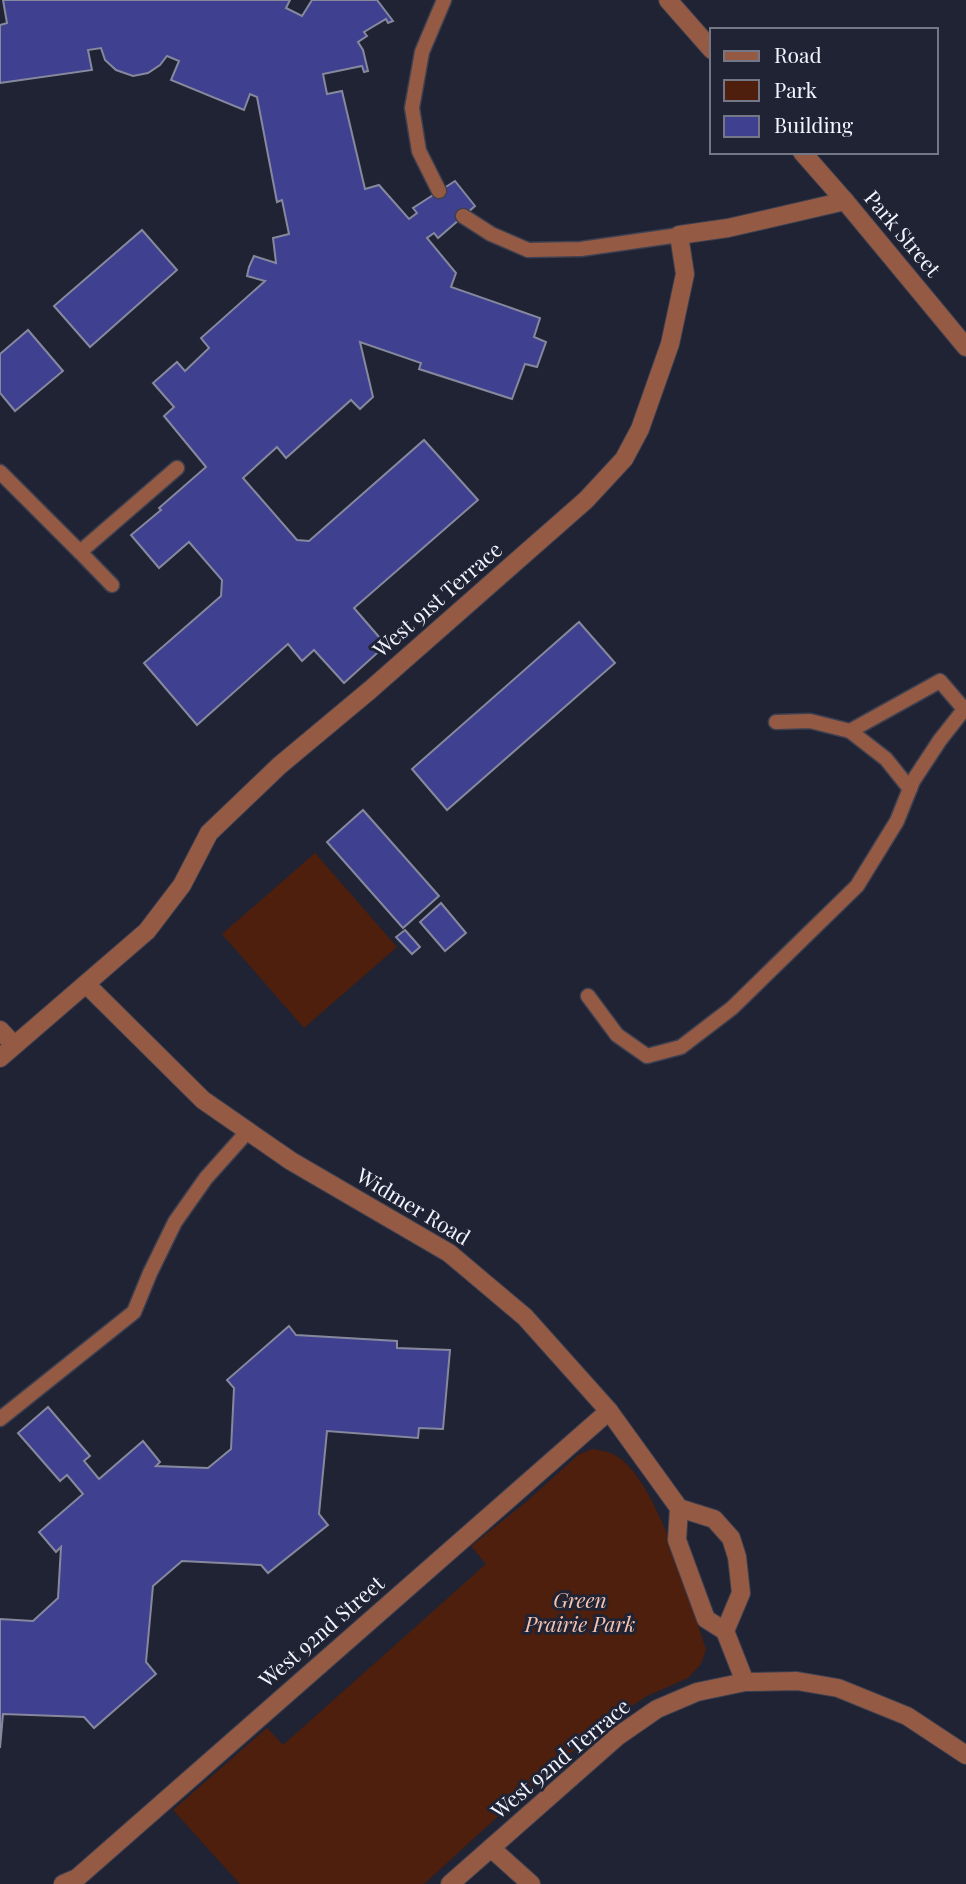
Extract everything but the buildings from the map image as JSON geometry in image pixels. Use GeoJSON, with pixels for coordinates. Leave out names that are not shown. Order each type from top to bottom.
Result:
{"type":"FeatureCollection","features":[{"type":"Feature","properties":{"kind":"street"},"geometry":{"type":"LineString","coordinates":[[668,0],[710,48]]}},
{"type":"Feature","properties":{"kind":"street","name":"Park Street"},"geometry":{"type":"LineString","coordinates":[[804,154],[966,347]]}},
{"type":"Feature","properties":{"kind":"street"},"geometry":{"type":"LineString","coordinates":[[680,235],[728,228],[845,201]]}},
{"type":"Feature","properties":{"kind":"street","name":"West 91st Terrace"},"geometry":{"type":"LineString","coordinates":[[0,1058],[147,931],[182,885],[209,833],[279,766],[375,686],[586,500],[624,459],[640,429],[670,344],[685,274],[680,235]]}},
{"type":"Feature","properties":{"kind":"street","name":"Widmer Road"},"geometry":{"type":"LineString","coordinates":[[86,984],[203,1100],[291,1161],[449,1253],[524,1317],[609,1411],[679,1508]]}},
{"type":"Feature","properties":{"kind":"street"},"geometry":{"type":"LineString","coordinates":[[0,1030],[14,1045]]}},
{"type":"Feature","properties":{"kind":"street","name":"West 92nd Street"},"geometry":{"type":"LineString","coordinates":[[63,1884],[77,1878],[609,1411]]}},
{"type":"Feature","properties":{"kind":"street"},"geometry":{"type":"LineString","coordinates":[[724,1631],[741,1593],[737,1557],[731,1538],[714,1519],[679,1508],[677,1540],[706,1619],[724,1631],[745,1682]]}},
{"type":"Feature","properties":{"kind":"street","name":"West 92nd Terrace"},"geometry":{"type":"LineString","coordinates":[[450,1884],[618,1736],[657,1709],[697,1692],[745,1682],[797,1681],[838,1688],[907,1716],[966,1755]]}},
{"type":"Feature","properties":{"kind":"street"},"geometry":{"type":"LineString","coordinates":[[491,1848],[531,1884]]}},
{"type":"Feature","properties":{"kind":"lane"},"geometry":{"type":"LineString","coordinates":[[439,191],[419,151],[412,108],[422,52],[444,0]]}},
{"type":"Feature","properties":{"kind":"lane"},"geometry":{"type":"LineString","coordinates":[[463,216],[491,234],[528,250],[580,249],[680,235]]}},
{"type":"Feature","properties":{"kind":"lane"},"geometry":{"type":"LineString","coordinates":[[80,552],[177,468]]}},
{"type":"Feature","properties":{"kind":"lane"},"geometry":{"type":"LineString","coordinates":[[0,472],[112,585]]}},
{"type":"Feature","properties":{"kind":"lane"},"geometry":{"type":"LineString","coordinates":[[588,996],[617,1035],[647,1056],[681,1047],[732,1008],[857,886],[897,821],[913,781],[965,708],[940,681],[850,731]]}},
{"type":"Feature","properties":{"kind":"lane"},"geometry":{"type":"LineString","coordinates":[[776,722],[810,721],[850,731],[886,759],[910,789]]}},
{"type":"Feature","properties":{"kind":"lane"},"geometry":{"type":"LineString","coordinates":[[0,1419],[134,1312],[175,1222],[206,1178],[248,1131]]}},
{"type":"Feature","properties":{"kind":"green space"},"geometry":{"type":"Polygon","coordinates":[[[315,853],[397,947],[304,1028],[222,934],[315,853]]]}},
{"type":"Feature","properties":{"kind":"green space","name":"Green Prairie Park"},"geometry":{"type":"Polygon","coordinates":[[[592,1449],[615,1455],[633,1471],[660,1517],[706,1649],[701,1664],[688,1678],[647,1696],[611,1720],[531,1786],[424,1884],[240,1884],[173,1810],[267,1728],[283,1745],[486,1564],[471,1546],[525,1503],[578,1455],[592,1449]]]}}]}
